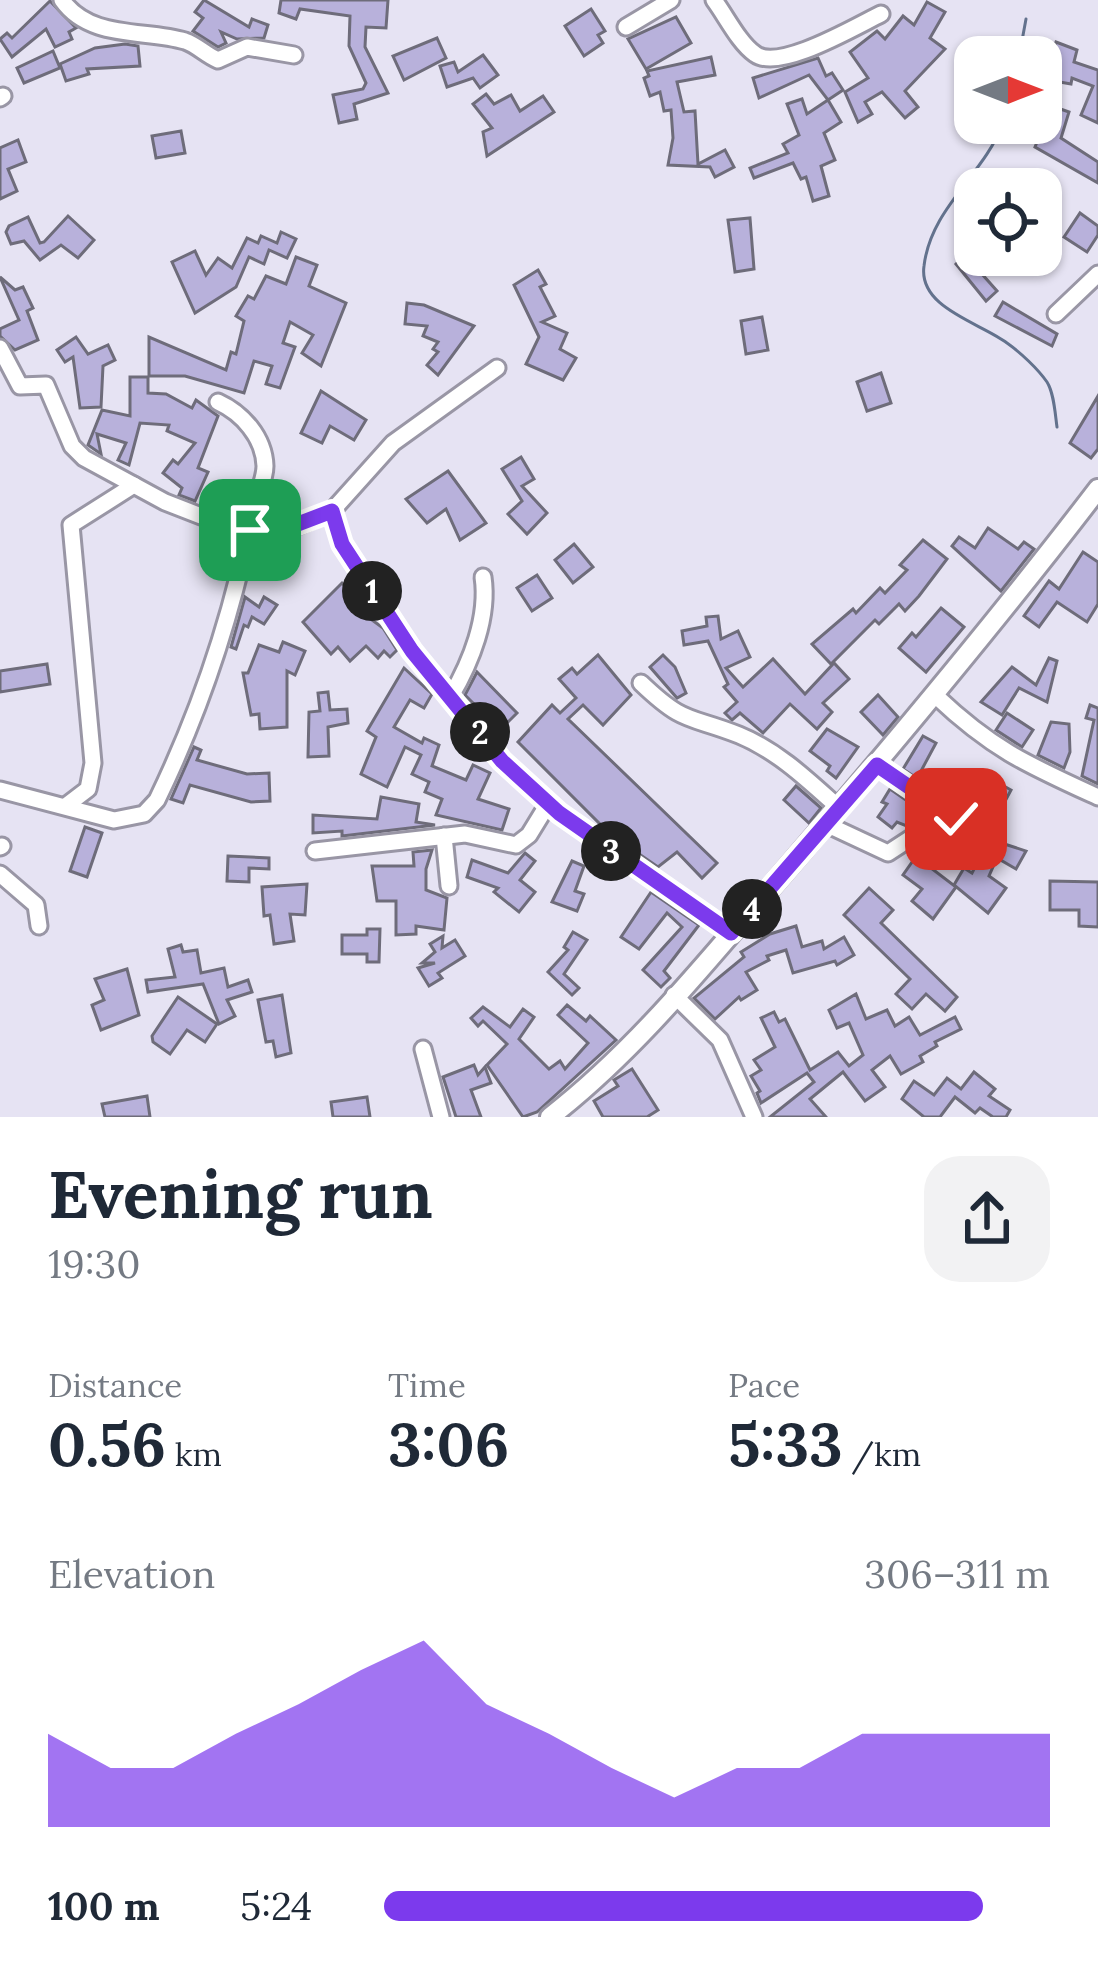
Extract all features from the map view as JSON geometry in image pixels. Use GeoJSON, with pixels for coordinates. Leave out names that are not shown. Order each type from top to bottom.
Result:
{"type":"FeatureCollection","features":[{"type":"Feature","properties":{"kind":"main road"},"geometry":{"type":"LineString","coordinates":[[550,1117],[607,1069],[731,933],[936,696],[1098,489]]}},
{"type":"Feature","properties":{"kind":"street"},"geometry":{"type":"LineString","coordinates":[[62,0],[96,24],[189,42],[218,60],[247,47],[294,55]]}},
{"type":"Feature","properties":{"kind":"street"},"geometry":{"type":"LineString","coordinates":[[626,27],[671,0]]}},
{"type":"Feature","properties":{"kind":"street"},"geometry":{"type":"LineString","coordinates":[[714,0],[754,53],[772,59],[802,51],[881,14]]}},
{"type":"Feature","properties":{"kind":"street"},"geometry":{"type":"LineString","coordinates":[[1056,314],[1098,274]]}},
{"type":"Feature","properties":{"kind":"street"},"geometry":{"type":"LineString","coordinates":[[0,348],[20,386],[46,385],[77,452],[201,516],[236,520],[269,535]]}},
{"type":"Feature","properties":{"kind":"street"},"geometry":{"type":"LineString","coordinates":[[247,551],[269,535],[332,511],[394,443],[497,368]]}},
{"type":"Feature","properties":{"kind":"street"},"geometry":{"type":"LineString","coordinates":[[0,790],[92,815],[131,820],[157,800],[200,699],[247,551],[264,474],[262,451],[240,414],[218,401]]}},
{"type":"Feature","properties":{"kind":"street"},"geometry":{"type":"LineString","coordinates":[[68,805],[88,789],[93,763],[71,526],[134,485]]}},
{"type":"Feature","properties":{"kind":"street"},"geometry":{"type":"LineString","coordinates":[[332,511],[342,544],[375,597],[412,651],[502,761],[548,804],[731,933]]}},
{"type":"Feature","properties":{"kind":"street"},"geometry":{"type":"LineString","coordinates":[[451,696],[471,657],[485,594],[483,577]]}},
{"type":"Feature","properties":{"kind":"street"},"geometry":{"type":"LineString","coordinates":[[641,683],[676,716],[740,736],[792,766],[832,816],[888,853],[910,838]]}},
{"type":"Feature","properties":{"kind":"street"},"geometry":{"type":"LineString","coordinates":[[936,696],[996,748],[1098,797]]}},
{"type":"Feature","properties":{"kind":"street"},"geometry":{"type":"LineString","coordinates":[[877,765],[978,835]]}},
{"type":"Feature","properties":{"kind":"street"},"geometry":{"type":"LineString","coordinates":[[315,850],[475,835],[516,844],[529,835],[548,804]]}},
{"type":"Feature","properties":{"kind":"street"},"geometry":{"type":"LineString","coordinates":[[444,836],[449,886]]}},
{"type":"Feature","properties":{"kind":"street"},"geometry":{"type":"LineString","coordinates":[[0,874],[36,905],[39,926]]}},
{"type":"Feature","properties":{"kind":"street"},"geometry":{"type":"LineString","coordinates":[[674,995],[720,1040],[754,1117]]}},
{"type":"Feature","properties":{"kind":"street"},"geometry":{"type":"LineString","coordinates":[[423,1048],[441,1117]]}},
{"type":"Feature","properties":{"kind":"building"},"geometry":{"type":"Polygon","coordinates":[[[204,0],[249,27],[252,19],[268,25],[264,38],[237,39],[221,32],[226,43],[218,47],[193,31],[203,18],[195,12],[204,0]]]}},
{"type":"Feature","properties":{"kind":"building"},"geometry":{"type":"Polygon","coordinates":[[[281,0],[388,0],[386,28],[366,27],[365,47],[388,93],[354,104],[357,119],[339,123],[333,95],[363,89],[366,83],[349,46],[350,16],[300,9],[296,19],[279,13],[281,0]]]}},
{"type":"Feature","properties":{"kind":"building"},"geometry":{"type":"Polygon","coordinates":[[[50,1],[76,28],[69,32],[72,39],[55,47],[46,29],[12,57],[0,39],[7,33],[12,38],[50,1]]]}},
{"type":"Feature","properties":{"kind":"building"},"geometry":{"type":"Polygon","coordinates":[[[927,2],[945,12],[930,38],[945,49],[905,91],[918,107],[905,118],[882,92],[865,102],[872,114],[858,122],[845,92],[868,78],[850,52],[877,31],[885,39],[903,16],[914,25],[927,2]]]}},
{"type":"Feature","properties":{"kind":"building"},"geometry":{"type":"Polygon","coordinates":[[[591,9],[605,31],[598,35],[603,43],[584,56],[565,26],[591,9]]]}},
{"type":"Feature","properties":{"kind":"building"},"geometry":{"type":"Polygon","coordinates":[[[676,17],[691,43],[646,69],[628,39],[676,17]]]}},
{"type":"Feature","properties":{"kind":"building"},"geometry":{"type":"Polygon","coordinates":[[[437,38],[446,58],[404,80],[393,56],[437,38]]]}},
{"type":"Feature","properties":{"kind":"building"},"geometry":{"type":"Polygon","coordinates":[[[1062,44],[1077,50],[1074,62],[1098,70],[1098,123],[1081,115],[1093,86],[1072,78],[1071,84],[1062,82],[1062,44]]]}},
{"type":"Feature","properties":{"kind":"building"},"geometry":{"type":"Polygon","coordinates":[[[138,46],[140,66],[87,69],[89,74],[66,81],[60,64],[95,48],[138,46]]]}},
{"type":"Feature","properties":{"kind":"building"},"geometry":{"type":"Polygon","coordinates":[[[53,51],[60,68],[24,83],[17,68],[53,51]]]}},
{"type":"Feature","properties":{"kind":"building"},"geometry":{"type":"Polygon","coordinates":[[[483,55],[498,75],[480,88],[473,78],[447,87],[440,66],[454,62],[458,72],[483,55]]]}},
{"type":"Feature","properties":{"kind":"building"},"geometry":{"type":"Polygon","coordinates":[[[711,57],[715,75],[677,82],[684,112],[695,111],[698,164],[725,150],[734,167],[715,177],[710,167],[668,165],[671,110],[664,111],[660,92],[650,96],[644,78],[649,76],[647,71],[711,57]]]}},
{"type":"Feature","properties":{"kind":"building"},"geometry":{"type":"Polygon","coordinates":[[[818,58],[826,76],[832,73],[843,90],[828,100],[809,75],[759,98],[753,78],[818,58]]]}},
{"type":"Feature","properties":{"kind":"building"},"geometry":{"type":"Polygon","coordinates":[[[486,94],[494,104],[511,95],[520,111],[543,96],[554,112],[487,156],[483,132],[492,128],[473,104],[486,94]]]}},
{"type":"Feature","properties":{"kind":"building"},"geometry":{"type":"Polygon","coordinates":[[[802,99],[807,114],[828,100],[841,122],[824,133],[835,160],[821,166],[829,196],[813,201],[806,177],[801,179],[793,163],[754,178],[750,168],[788,153],[783,144],[799,135],[787,104],[802,99]]]}},
{"type":"Feature","properties":{"kind":"building"},"geometry":{"type":"Polygon","coordinates":[[[181,131],[185,153],[156,158],[152,136],[181,131]]]}},
{"type":"Feature","properties":{"kind":"building"},"geometry":{"type":"Polygon","coordinates":[[[1062,139],[1098,162],[1098,183],[1035,147],[1062,144],[1062,139]]]}},
{"type":"Feature","properties":{"kind":"building"},"geometry":{"type":"Polygon","coordinates":[[[18,140],[26,162],[8,169],[17,191],[0,199],[0,148],[18,140]]]}},
{"type":"Feature","properties":{"kind":"building"},"geometry":{"type":"Polygon","coordinates":[[[1080,213],[1098,226],[1087,252],[1064,237],[1080,213]]]}},
{"type":"Feature","properties":{"kind":"building"},"geometry":{"type":"Polygon","coordinates":[[[68,216],[94,240],[78,258],[61,245],[40,260],[24,241],[11,244],[6,232],[28,217],[40,243],[44,242],[68,216]]]}},
{"type":"Feature","properties":{"kind":"building"},"geometry":{"type":"Polygon","coordinates":[[[750,218],[754,269],[735,272],[728,220],[750,218]]]}},
{"type":"Feature","properties":{"kind":"building"},"geometry":{"type":"Polygon","coordinates":[[[281,232],[296,239],[287,258],[269,250],[264,264],[249,257],[236,287],[195,313],[172,262],[195,251],[206,275],[218,258],[232,268],[247,238],[258,243],[261,236],[277,243],[281,232]]]}},
{"type":"Feature","properties":{"kind":"building"},"geometry":{"type":"Polygon","coordinates":[[[296,257],[317,265],[309,286],[346,303],[321,366],[302,353],[313,335],[290,322],[283,343],[295,347],[280,388],[266,384],[272,366],[254,361],[244,393],[185,376],[149,376],[149,337],[226,370],[231,352],[236,354],[244,321],[236,316],[248,296],[254,299],[266,276],[286,284],[296,257]]]}},
{"type":"Feature","properties":{"kind":"building"},"geometry":{"type":"Polygon","coordinates":[[[538,270],[546,284],[540,287],[555,316],[542,322],[567,333],[560,349],[576,358],[563,380],[526,364],[539,337],[514,285],[538,270]]]}},
{"type":"Feature","properties":{"kind":"building"},"geometry":{"type":"Polygon","coordinates":[[[966,276],[984,276],[997,291],[986,301],[966,276]]]}},
{"type":"Feature","properties":{"kind":"building"},"geometry":{"type":"Polygon","coordinates":[[[0,277],[15,290],[23,287],[33,308],[27,311],[38,340],[15,350],[0,336],[0,329],[19,320],[0,277]]]}},
{"type":"Feature","properties":{"kind":"building"},"geometry":{"type":"Polygon","coordinates":[[[1003,302],[1057,334],[1052,346],[995,316],[1003,302]]]}},
{"type":"Feature","properties":{"kind":"building"},"geometry":{"type":"Polygon","coordinates":[[[407,303],[424,305],[474,326],[438,375],[427,365],[438,352],[433,349],[438,342],[423,336],[427,326],[405,324],[407,303]]]}},
{"type":"Feature","properties":{"kind":"building"},"geometry":{"type":"Polygon","coordinates":[[[762,317],[768,350],[746,354],[741,321],[762,317]]]}},
{"type":"Feature","properties":{"kind":"building"},"geometry":{"type":"Polygon","coordinates":[[[76,337],[88,354],[108,345],[115,360],[103,366],[101,407],[80,408],[73,357],[65,362],[57,350],[76,337]]]}},
{"type":"Feature","properties":{"kind":"building"},"geometry":{"type":"Polygon","coordinates":[[[881,373],[891,403],[867,411],[857,382],[881,373]]]}},
{"type":"Feature","properties":{"kind":"building"},"geometry":{"type":"Polygon","coordinates":[[[130,377],[148,377],[148,393],[166,394],[192,408],[196,400],[218,416],[198,468],[208,472],[195,501],[179,495],[182,488],[163,473],[173,460],[178,464],[195,443],[167,431],[169,425],[140,423],[129,465],[118,460],[126,443],[97,434],[101,454],[88,445],[102,410],[130,416],[130,377]]]}},
{"type":"Feature","properties":{"kind":"building"},"geometry":{"type":"Polygon","coordinates":[[[321,391],[366,420],[354,440],[330,426],[322,443],[301,433],[321,391]]]}},
{"type":"Feature","properties":{"kind":"building"},"geometry":{"type":"Polygon","coordinates":[[[1098,396],[1098,449],[1091,458],[1070,443],[1098,396]]]}},
{"type":"Feature","properties":{"kind":"building"},"geometry":{"type":"Polygon","coordinates":[[[521,457],[534,479],[522,486],[547,513],[527,534],[508,514],[522,501],[502,469],[521,457]]]}},
{"type":"Feature","properties":{"kind":"building"},"geometry":{"type":"Polygon","coordinates":[[[448,471],[486,523],[460,540],[446,509],[427,523],[406,499],[448,471]]]}},
{"type":"Feature","properties":{"kind":"building"},"geometry":{"type":"Polygon","coordinates":[[[988,528],[1018,549],[1024,542],[1034,549],[1001,591],[952,546],[959,537],[975,548],[988,528]]]}},
{"type":"Feature","properties":{"kind":"building"},"geometry":{"type":"Polygon","coordinates":[[[923,540],[947,559],[905,611],[899,604],[879,624],[875,620],[831,664],[812,644],[853,609],[856,613],[880,588],[885,593],[907,570],[900,565],[923,540]]]}},
{"type":"Feature","properties":{"kind":"building"},"geometry":{"type":"Polygon","coordinates":[[[574,544],[593,567],[573,583],[555,560],[574,544]]]}},
{"type":"Feature","properties":{"kind":"building"},"geometry":{"type":"Polygon","coordinates":[[[1083,552],[1098,562],[1098,604],[1087,622],[1057,602],[1039,627],[1024,616],[1049,581],[1059,589],[1083,552]]]}},
{"type":"Feature","properties":{"kind":"building"},"geometry":{"type":"Polygon","coordinates":[[[537,575],[552,598],[532,611],[517,588],[537,575]]]}},
{"type":"Feature","properties":{"kind":"building"},"geometry":{"type":"Polygon","coordinates":[[[342,583],[372,613],[368,617],[383,628],[397,650],[390,657],[384,651],[378,658],[366,646],[350,661],[338,647],[331,654],[303,622],[342,583]]]}},
{"type":"Feature","properties":{"kind":"building"},"geometry":{"type":"Polygon","coordinates":[[[245,597],[259,607],[264,597],[277,605],[264,624],[252,617],[248,627],[244,625],[236,649],[231,647],[245,597]]]}},
{"type":"Feature","properties":{"kind":"building"},"geometry":{"type":"Polygon","coordinates":[[[941,608],[964,627],[926,672],[899,648],[912,633],[916,637],[941,608]]]}},
{"type":"Feature","properties":{"kind":"building"},"geometry":{"type":"Polygon","coordinates":[[[718,616],[721,639],[738,631],[750,657],[726,668],[743,687],[773,659],[805,694],[834,663],[849,679],[823,703],[832,712],[817,729],[790,704],[763,733],[740,713],[732,720],[725,713],[737,702],[724,687],[728,684],[708,641],[684,645],[682,631],[707,626],[706,617],[718,616]]]}},
{"type":"Feature","properties":{"kind":"building"},"geometry":{"type":"Polygon","coordinates":[[[283,642],[305,651],[295,675],[287,671],[287,727],[260,729],[259,714],[251,715],[243,673],[248,673],[259,645],[279,652],[283,642]]]}},
{"type":"Feature","properties":{"kind":"building"},"geometry":{"type":"Polygon","coordinates":[[[598,655],[631,695],[603,725],[583,705],[568,719],[717,863],[702,878],[677,852],[658,867],[610,834],[518,742],[552,705],[560,713],[576,698],[559,679],[572,668],[577,674],[598,655]]]}},
{"type":"Feature","properties":{"kind":"building"},"geometry":{"type":"Polygon","coordinates":[[[663,655],[675,667],[686,693],[677,698],[650,667],[663,655]]]}},
{"type":"Feature","properties":{"kind":"building"},"geometry":{"type":"Polygon","coordinates":[[[1049,658],[1057,661],[1047,702],[1019,688],[1002,715],[981,702],[1012,667],[1036,685],[1049,658]]]}},
{"type":"Feature","properties":{"kind":"building"},"geometry":{"type":"Polygon","coordinates":[[[47,664],[50,684],[0,692],[0,671],[47,664]]]}},
{"type":"Feature","properties":{"kind":"building"},"geometry":{"type":"Polygon","coordinates":[[[404,668],[432,694],[424,708],[410,700],[394,727],[422,743],[424,738],[439,745],[432,766],[466,780],[473,765],[490,773],[478,799],[509,809],[502,830],[436,815],[442,799],[425,792],[429,782],[412,774],[421,755],[405,747],[387,787],[361,774],[376,737],[367,731],[404,668]]]}},
{"type":"Feature","properties":{"kind":"building"},"geometry":{"type":"Polygon","coordinates":[[[477,672],[517,713],[500,730],[465,695],[477,672]]]}},
{"type":"Feature","properties":{"kind":"building"},"geometry":{"type":"Polygon","coordinates":[[[328,692],[330,710],[347,709],[348,723],[328,727],[329,756],[308,757],[309,712],[320,711],[318,693],[328,692]]]}},
{"type":"Feature","properties":{"kind":"building"},"geometry":{"type":"Polygon","coordinates":[[[878,695],[898,717],[883,735],[861,712],[878,695]]]}},
{"type":"Feature","properties":{"kind":"building"},"geometry":{"type":"Polygon","coordinates":[[[1090,705],[1098,708],[1098,784],[1082,776],[1094,720],[1086,718],[1090,705]]]}},
{"type":"Feature","properties":{"kind":"building"},"geometry":{"type":"Polygon","coordinates":[[[1007,713],[1033,730],[1022,747],[996,730],[1007,713]]]}},
{"type":"Feature","properties":{"kind":"building"},"geometry":{"type":"Polygon","coordinates":[[[1051,722],[1069,724],[1070,752],[1064,768],[1038,755],[1051,722]]]}},
{"type":"Feature","properties":{"kind":"building"},"geometry":{"type":"Polygon","coordinates":[[[827,729],[858,747],[836,778],[827,771],[830,766],[810,751],[827,729]]]}},
{"type":"Feature","properties":{"kind":"building"},"geometry":{"type":"Polygon","coordinates":[[[923,736],[936,743],[921,771],[947,791],[943,796],[903,769],[923,736]]]}},
{"type":"Feature","properties":{"kind":"building"},"geometry":{"type":"Polygon","coordinates":[[[194,747],[201,750],[197,760],[247,774],[269,773],[270,801],[251,802],[190,785],[183,803],[171,799],[194,747]]]}},
{"type":"Feature","properties":{"kind":"building"},"geometry":{"type":"Polygon","coordinates":[[[986,776],[1011,790],[996,818],[1002,821],[993,839],[986,826],[961,809],[966,801],[971,804],[986,776]]]}},
{"type":"Feature","properties":{"kind":"building"},"geometry":{"type":"Polygon","coordinates":[[[796,786],[821,808],[809,823],[784,800],[796,786]]]}},
{"type":"Feature","properties":{"kind":"building"},"geometry":{"type":"Polygon","coordinates":[[[890,789],[961,838],[948,857],[939,851],[927,865],[956,887],[933,919],[912,901],[922,889],[903,875],[924,845],[922,832],[897,822],[892,828],[878,817],[890,789]]]}},
{"type":"Feature","properties":{"kind":"building"},"geometry":{"type":"Polygon","coordinates":[[[381,797],[419,804],[416,822],[435,825],[342,836],[342,831],[313,833],[313,815],[377,819],[381,797]]]}},
{"type":"Feature","properties":{"kind":"building"},"geometry":{"type":"Polygon","coordinates":[[[85,827],[102,833],[87,877],[70,871],[85,827]]]}},
{"type":"Feature","properties":{"kind":"building"},"geometry":{"type":"Polygon","coordinates":[[[989,839],[1026,851],[1016,869],[997,858],[989,876],[1006,888],[988,913],[954,885],[964,868],[972,873],[989,839]]]}},
{"type":"Feature","properties":{"kind":"building"},"geometry":{"type":"Polygon","coordinates":[[[432,850],[426,890],[447,898],[444,930],[416,926],[416,934],[396,935],[396,901],[377,901],[372,866],[414,866],[413,852],[432,850]]]}},
{"type":"Feature","properties":{"kind":"building"},"geometry":{"type":"Polygon","coordinates":[[[525,853],[535,861],[520,880],[535,892],[519,912],[494,892],[498,888],[467,877],[472,860],[508,873],[525,853]]]}},
{"type":"Feature","properties":{"kind":"building"},"geometry":{"type":"Polygon","coordinates":[[[228,856],[269,858],[269,869],[249,868],[249,882],[227,881],[228,856]]]}},
{"type":"Feature","properties":{"kind":"building"},"geometry":{"type":"Polygon","coordinates":[[[572,861],[584,866],[575,891],[584,894],[577,911],[552,902],[572,861]]]}},
{"type":"Feature","properties":{"kind":"building"},"geometry":{"type":"Polygon","coordinates":[[[1050,881],[1098,882],[1098,927],[1079,926],[1079,910],[1050,910],[1050,881]]]}},
{"type":"Feature","properties":{"kind":"building"},"geometry":{"type":"Polygon","coordinates":[[[307,884],[305,915],[290,914],[294,941],[274,944],[270,915],[264,916],[262,887],[307,884]]]}},
{"type":"Feature","properties":{"kind":"building"},"geometry":{"type":"Polygon","coordinates":[[[869,888],[893,910],[881,923],[957,997],[945,1011],[926,994],[912,1009],[896,994],[910,979],[844,915],[869,888]]]}},
{"type":"Feature","properties":{"kind":"building"},"geometry":{"type":"Polygon","coordinates":[[[651,892],[699,925],[664,971],[670,978],[661,987],[643,970],[682,927],[667,913],[639,949],[621,937],[651,892]]]}},
{"type":"Feature","properties":{"kind":"building"},"geometry":{"type":"Polygon","coordinates":[[[796,926],[802,947],[822,941],[824,949],[844,937],[854,955],[837,965],[835,961],[793,973],[786,950],[767,956],[769,960],[746,972],[757,990],[739,997],[715,1019],[694,998],[744,957],[741,952],[770,934],[796,926]]]}},
{"type":"Feature","properties":{"kind":"building"},"geometry":{"type":"Polygon","coordinates":[[[367,929],[380,929],[379,962],[367,962],[367,954],[342,954],[342,935],[367,935],[367,929]]]}},
{"type":"Feature","properties":{"kind":"building"},"geometry":{"type":"Polygon","coordinates":[[[573,932],[587,940],[564,974],[579,988],[572,995],[548,972],[568,950],[564,947],[573,932]]]}},
{"type":"Feature","properties":{"kind":"building"},"geometry":{"type":"Polygon","coordinates":[[[443,936],[442,948],[455,940],[465,956],[438,973],[442,978],[429,986],[418,968],[435,963],[422,963],[435,952],[430,944],[443,936]]]}},
{"type":"Feature","properties":{"kind":"building"},"geometry":{"type":"Polygon","coordinates":[[[181,945],[183,952],[197,950],[201,973],[224,968],[228,987],[248,980],[252,992],[227,1000],[235,1016],[219,1024],[203,984],[148,992],[146,980],[175,977],[168,949],[181,945]]]}},
{"type":"Feature","properties":{"kind":"building"},"geometry":{"type":"Polygon","coordinates":[[[127,969],[139,1015],[101,1030],[92,1005],[104,1000],[95,979],[127,969]]]}},
{"type":"Feature","properties":{"kind":"building"},"geometry":{"type":"Polygon","coordinates":[[[856,994],[866,1019],[887,1010],[895,1026],[909,1017],[920,1035],[955,1017],[961,1029],[935,1042],[937,1046],[920,1056],[923,1062],[901,1074],[890,1056],[872,1070],[885,1087],[865,1101],[843,1072],[810,1099],[826,1117],[770,1117],[814,1082],[807,1073],[761,1103],[751,1076],[761,1070],[754,1060],[775,1047],[761,1018],[774,1012],[779,1022],[785,1019],[810,1070],[838,1052],[849,1066],[863,1055],[849,1023],[837,1028],[829,1010],[856,994]]]}},
{"type":"Feature","properties":{"kind":"building"},"geometry":{"type":"Polygon","coordinates":[[[282,995],[291,1053],[276,1057],[273,1041],[266,1042],[258,1000],[282,995]]]}},
{"type":"Feature","properties":{"kind":"building"},"geometry":{"type":"Polygon","coordinates":[[[178,997],[217,1024],[205,1042],[187,1030],[170,1054],[152,1036],[178,997]]]}},
{"type":"Feature","properties":{"kind":"building"},"geometry":{"type":"Polygon","coordinates":[[[567,1005],[586,1021],[590,1016],[616,1040],[537,1112],[523,1117],[487,1065],[507,1044],[483,1021],[478,1026],[471,1018],[483,1007],[510,1027],[523,1009],[534,1017],[519,1039],[549,1069],[560,1061],[565,1069],[588,1043],[558,1015],[567,1005]]]}},
{"type":"Feature","properties":{"kind":"building"},"geometry":{"type":"Polygon","coordinates":[[[474,1065],[478,1075],[485,1067],[491,1083],[471,1090],[481,1117],[456,1117],[443,1077],[474,1065]]]}},
{"type":"Feature","properties":{"kind":"building"},"geometry":{"type":"Polygon","coordinates":[[[632,1069],[658,1110],[647,1117],[603,1117],[594,1101],[618,1086],[614,1080],[632,1069]]]}},
{"type":"Feature","properties":{"kind":"building"},"geometry":{"type":"Polygon","coordinates":[[[974,1072],[995,1089],[989,1096],[1010,1110],[1006,1117],[993,1117],[980,1108],[975,1113],[955,1097],[940,1117],[924,1117],[902,1099],[914,1081],[934,1095],[947,1078],[961,1089],[974,1072]]]}},
{"type":"Feature","properties":{"kind":"building"},"geometry":{"type":"Polygon","coordinates":[[[147,1096],[150,1117],[105,1117],[102,1104],[147,1096]]]}},
{"type":"Feature","properties":{"kind":"building"},"geometry":{"type":"Polygon","coordinates":[[[367,1097],[370,1117],[333,1117],[331,1102],[367,1097]]]}},
{"type":"Feature","properties":{"kind":"waterway"},"geometry":{"type":"LineString","coordinates":[[1023,36],[1026,19]]}},
{"type":"Feature","properties":{"kind":"waterway"},"geometry":{"type":"LineString","coordinates":[[993,144],[937,226],[924,266],[925,281],[941,304],[1007,343],[1039,372],[1051,392],[1057,427]]}},
{"type":"Feature","properties":{"kind":"route"},"geometry":{"type":"LineString","coordinates":[[250,530],[269,535],[332,511],[342,544],[375,597],[412,651],[502,761],[559,813],[731,933],[877,765],[956,819]]}}]}
